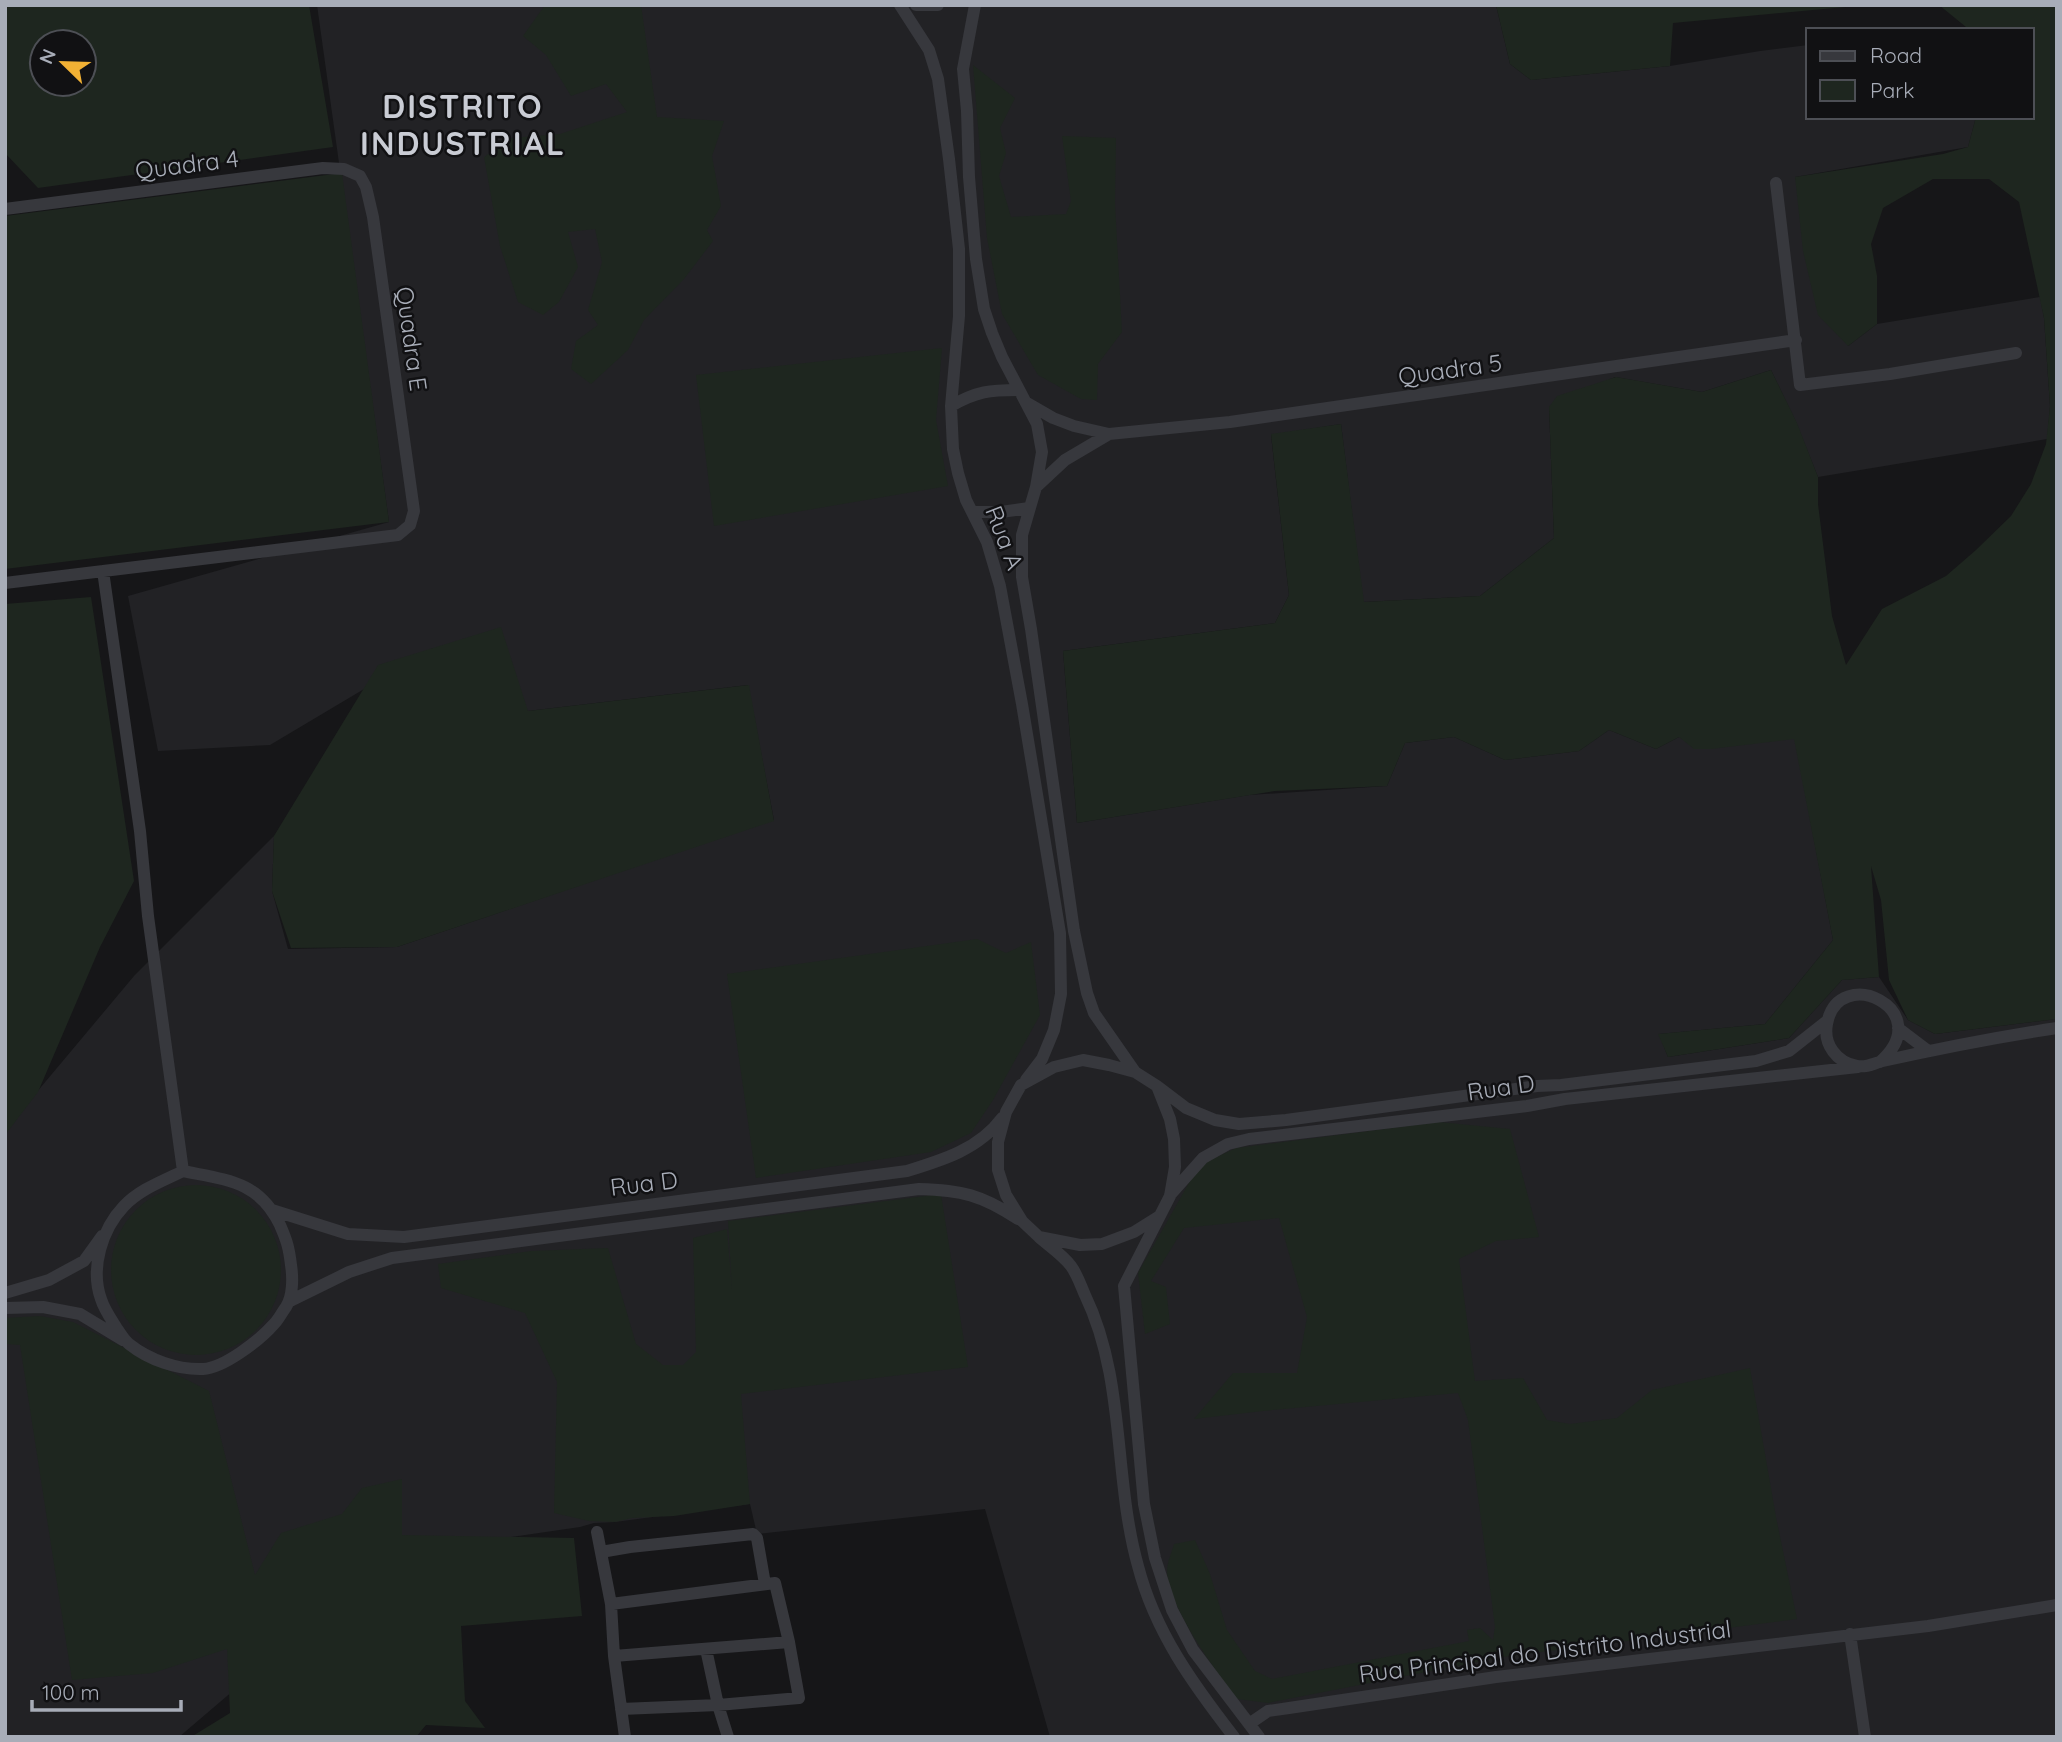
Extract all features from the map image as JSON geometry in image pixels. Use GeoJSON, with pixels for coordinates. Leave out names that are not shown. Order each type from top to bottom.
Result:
{"type":"FeatureCollection","features":[{"type":"Feature","properties":{"kind":"street","name":"Rua A"},"geometry":{"type":"LineString","coordinates":[[900,5],[929,50],[938,79],[959,249],[959,316],[951,406],[955,461],[966,500],[987,542],[1000,586],[1060,933],[1060,994],[1054,1030],[1042,1059],[1021,1086]]}},
{"type":"Feature","properties":{"kind":"street"},"geometry":{"type":"LineString","coordinates":[[916,5],[938,5]]}},
{"type":"Feature","properties":{"kind":"street","name":"Rua A"},"geometry":{"type":"LineString","coordinates":[[975,5],[963,69],[976,259],[984,309],[1002,356],[1037,424],[1042,452],[1036,487],[1022,536],[1022,577],[1074,931],[1094,1013],[1135,1072]]}},
{"type":"Feature","properties":{"kind":"street","name":"Quadra 4"},"geometry":{"type":"LineString","coordinates":[[5,209],[323,168],[344,169],[360,176],[366,187]]}},
{"type":"Feature","properties":{"kind":"street"},"geometry":{"type":"LineString","coordinates":[[1776,183],[1800,385],[2016,353]]}},
{"type":"Feature","properties":{"kind":"street","name":"Quadra E"},"geometry":{"type":"LineString","coordinates":[[103,571],[398,535],[410,525],[415,511],[375,232],[366,187]]}},
{"type":"Feature","properties":{"kind":"street","name":"Quadra 5"},"geometry":{"type":"LineString","coordinates":[[1027,403],[1074,426],[1109,434],[1230,422],[1796,340]]}},
{"type":"Feature","properties":{"kind":"street"},"geometry":{"type":"LineString","coordinates":[[951,406],[968,396],[991,390],[1019,390]]}},
{"type":"Feature","properties":{"kind":"street","name":"Quadra 5"},"geometry":{"type":"LineString","coordinates":[[1036,487],[1065,460],[1109,434]]}},
{"type":"Feature","properties":{"kind":"street"},"geometry":{"type":"LineString","coordinates":[[972,512],[1029,508]]}},
{"type":"Feature","properties":{"kind":"street"},"geometry":{"type":"LineString","coordinates":[[5,583],[103,571],[137,806],[148,916],[183,1171]]}},
{"type":"Feature","properties":{"kind":"street"},"geometry":{"type":"LineString","coordinates":[[1045,835],[1060,832]]}},
{"type":"Feature","properties":{"kind":"street"},"geometry":{"type":"LineString","coordinates":[[1880,1062],[1890,1053],[1896,1041],[1898,1028],[1895,1015],[1888,1005],[1865,994],[1841,1000],[1827,1021],[1829,1046],[1836,1056],[1858,1067],[1869,1066],[1927,1050],[2057,1028]]}},
{"type":"Feature","properties":{"kind":"street","name":"Rua D"},"geometry":{"type":"LineString","coordinates":[[1157,1086],[1186,1108],[1215,1120],[1239,1124],[1286,1120],[1756,1060],[1789,1051],[1827,1021]]}},
{"type":"Feature","properties":{"kind":"street"},"geometry":{"type":"LineString","coordinates":[[1898,1028],[1927,1050]]}},
{"type":"Feature","properties":{"kind":"street"},"geometry":{"type":"LineString","coordinates":[[1234,1737],[1192,1680],[1165,1637],[1137,1563],[1127,1511],[1115,1402],[1091,1307],[1071,1266],[1022,1221],[1006,1195],[998,1170],[998,1142],[1006,1112],[1021,1086],[1054,1067],[1083,1060],[1135,1072],[1157,1086],[1170,1119],[1175,1167],[1170,1196],[1124,1286],[1144,1504],[1155,1558],[1172,1610],[1193,1650],[1259,1737]]}},
{"type":"Feature","properties":{"kind":"street","name":"Rua D"},"geometry":{"type":"LineString","coordinates":[[1170,1196],[1203,1158],[1228,1144],[1250,1139],[1858,1067]]}},
{"type":"Feature","properties":{"kind":"street"},"geometry":{"type":"LineString","coordinates":[[1561,1085],[1565,1100]]}},
{"type":"Feature","properties":{"kind":"street","name":"Rua D"},"geometry":{"type":"LineString","coordinates":[[272,1210],[348,1234],[404,1237],[907,1171],[961,1153],[991,1132],[1006,1112]]}},
{"type":"Feature","properties":{"kind":"street"},"geometry":{"type":"LineString","coordinates":[[5,1293],[49,1280],[84,1261],[124,1206],[144,1190],[183,1171],[244,1186],[265,1200],[289,1244],[292,1273],[290,1301],[275,1324],[229,1360],[205,1369],[177,1367],[148,1356],[80,1314],[43,1307],[5,1308]]}},
{"type":"Feature","properties":{"kind":"street","name":"Rua D"},"geometry":{"type":"LineString","coordinates":[[290,1301],[349,1272],[392,1258],[919,1189],[952,1190],[969,1194],[996,1204],[1022,1221]]}},
{"type":"Feature","properties":{"kind":"street"},"geometry":{"type":"LineString","coordinates":[[569,1216],[572,1233]]}},
{"type":"Feature","properties":{"kind":"street"},"geometry":{"type":"LineString","coordinates":[[1039,1237],[1080,1245],[1102,1244],[1134,1232],[1158,1217]]}},
{"type":"Feature","properties":{"kind":"street"},"geometry":{"type":"LineString","coordinates":[[106,1230],[97,1268],[100,1298],[127,1342]]}},
{"type":"Feature","properties":{"kind":"street"},"geometry":{"type":"LineString","coordinates":[[597,1532],[611,1605],[614,1656],[625,1737]]}},
{"type":"Feature","properties":{"kind":"street"},"geometry":{"type":"LineString","coordinates":[[601,1552],[753,1534],[757,1538],[765,1584]]}},
{"type":"Feature","properties":{"kind":"street"},"geometry":{"type":"LineString","coordinates":[[1137,1563],[1155,1558]]}},
{"type":"Feature","properties":{"kind":"street"},"geometry":{"type":"LineString","coordinates":[[611,1605],[775,1583],[799,1698],[621,1709]]}},
{"type":"Feature","properties":{"kind":"street","name":"Rua Principal do Distrito Industrial"},"geometry":{"type":"LineString","coordinates":[[1249,1724],[1268,1711],[1289,1707],[1496,1677],[1928,1626],[2057,1605]]}},
{"type":"Feature","properties":{"kind":"street"},"geometry":{"type":"LineString","coordinates":[[1850,1634],[1865,1737]]}},
{"type":"Feature","properties":{"kind":"street"},"geometry":{"type":"LineString","coordinates":[[614,1656],[789,1642]]}},
{"type":"Feature","properties":{"kind":"street"},"geometry":{"type":"LineString","coordinates":[[706,1648],[728,1737]]}},
{"type":"Feature","properties":{"kind":"shaded area"},"geometry":{"type":"Polygon","coordinates":[[[317,5],[1496,5],[1510,64],[1531,80],[1670,66],[1806,45],[1806,119],[1975,119],[1968,147],[1795,177],[1848,346],[1877,324],[2040,297],[2050,406],[2047,439],[1818,477],[1771,370],[1702,392],[1615,377],[1549,407],[1554,538],[1480,596],[1363,602],[1341,424],[1271,435],[1289,595],[1275,623],[1063,651],[1077,823],[1249,795],[1387,786],[1405,743],[1454,737],[1505,760],[1579,751],[1609,730],[1656,749],[1679,737],[1795,739],[1833,940],[1765,1024],[1659,1034],[1668,1057],[1789,1038],[1842,980],[1879,977],[1908,1020],[1935,1034],[2057,1019],[2057,1737],[1050,1737],[985,1509],[757,1534],[750,1504],[594,1523],[393,1554],[179,1737],[5,1737],[5,1130],[134,976],[274,836],[272,891],[288,949],[397,947],[774,820],[748,685],[528,711],[433,648],[270,745],[158,751],[128,596],[389,522],[317,5]]]}},
{"type":"Feature","properties":{"kind":"green space"},"geometry":{"type":"Polygon","coordinates":[[[5,5],[309,5],[333,147],[38,188],[5,153],[5,5]]]}},
{"type":"Feature","properties":{"kind":"green space"},"geometry":{"type":"Polygon","coordinates":[[[545,5],[641,5],[657,117],[724,121],[712,156],[721,206],[707,230],[713,241],[684,279],[644,320],[628,350],[591,384],[571,369],[576,341],[598,325],[588,310],[602,262],[595,229],[568,232],[578,267],[559,302],[543,315],[518,302],[500,246],[484,157],[511,138],[560,134],[627,112],[606,84],[571,96],[546,55],[523,36],[545,5]]]}},
{"type":"Feature","properties":{"kind":"green space"},"geometry":{"type":"Polygon","coordinates":[[[1496,5],[1867,5],[1673,23],[1670,66],[1531,80],[1510,64],[1496,5]]]}},
{"type":"Feature","properties":{"kind":"green space"},"geometry":{"type":"Polygon","coordinates":[[[1939,5],[2057,5],[2057,1019],[1935,1034],[1908,1020],[1889,980],[1881,900],[1871,866],[1879,977],[1842,980],[1789,1038],[1668,1057],[1658,1034],[1765,1024],[1833,940],[1794,739],[1694,749],[1679,737],[1656,749],[1609,730],[1579,751],[1505,760],[1454,737],[1405,743],[1387,786],[1275,791],[1077,823],[1063,651],[1275,623],[1289,595],[1271,434],[1341,424],[1364,602],[1480,596],[1554,538],[1549,407],[1557,396],[1616,377],[1702,392],[1771,370],[1797,423],[1818,477],[1818,504],[1832,616],[1846,665],[1882,609],[1946,576],[1976,550],[2011,516],[2031,484],[2046,444],[2050,406],[2044,318],[2019,202],[1989,179],[1933,179],[1883,208],[1871,244],[1877,276],[1877,324],[1848,346],[1818,315],[1803,251],[1795,177],[1943,154],[1968,147],[1975,119],[2034,119],[2034,28],[1966,27],[1939,5]]]}},
{"type":"Feature","properties":{"kind":"green space"},"geometry":{"type":"Polygon","coordinates":[[[973,65],[1015,98],[1000,128],[1006,153],[999,176],[1011,217],[1066,214],[1071,201],[1062,136],[1116,138],[1115,204],[1122,332],[1098,364],[1097,400],[1081,399],[1038,375],[1002,314],[987,238],[973,65]]]}},
{"type":"Feature","properties":{"kind":"green space"},"geometry":{"type":"Polygon","coordinates":[[[342,173],[389,522],[5,569],[5,216],[342,173]]]}},
{"type":"Feature","properties":{"kind":"green space"},"geometry":{"type":"Polygon","coordinates":[[[942,348],[936,420],[948,486],[714,526],[696,375],[942,348]]]}},
{"type":"Feature","properties":{"kind":"green space"},"geometry":{"type":"Polygon","coordinates":[[[91,597],[134,881],[100,947],[38,1092],[5,1135],[5,604],[91,597]]]}},
{"type":"Feature","properties":{"kind":"green space"},"geometry":{"type":"Polygon","coordinates":[[[501,627],[528,711],[749,685],[774,821],[397,947],[291,948],[272,891],[274,836],[378,665],[501,627]]]}},
{"type":"Feature","properties":{"kind":"green space"},"geometry":{"type":"Polygon","coordinates":[[[977,939],[1006,953],[1031,942],[1040,1015],[993,1100],[971,1133],[931,1152],[756,1178],[727,974],[977,939]]]}},
{"type":"Feature","properties":{"kind":"green space"},"geometry":{"type":"Polygon","coordinates":[[[1439,1122],[1510,1129],[1539,1237],[1496,1241],[1459,1259],[1475,1381],[1523,1378],[1547,1420],[1570,1424],[1617,1418],[1652,1390],[1750,1368],[1797,1619],[1503,1657],[1268,1703],[1237,1699],[1217,1672],[1184,1619],[1169,1585],[1167,1568],[1174,1544],[1195,1540],[1210,1574],[1227,1630],[1255,1671],[1272,1679],[1469,1641],[1467,1630],[1480,1628],[1493,1640],[1495,1627],[1468,1420],[1458,1393],[1194,1419],[1233,1373],[1297,1373],[1307,1317],[1279,1218],[1184,1228],[1151,1281],[1166,1287],[1170,1324],[1145,1334],[1138,1273],[1190,1181],[1206,1162],[1236,1148],[1439,1122]]]}},
{"type":"Feature","properties":{"kind":"green space"},"geometry":{"type":"Polygon","coordinates":[[[196,1185],[229,1191],[256,1210],[275,1237],[281,1270],[275,1303],[256,1330],[229,1349],[196,1355],[163,1349],[136,1330],[117,1303],[111,1270],[117,1237],[136,1210],[163,1191],[196,1185]]]}},
{"type":"Feature","properties":{"kind":"green space"},"geometry":{"type":"Polygon","coordinates":[[[941,1194],[968,1367],[741,1394],[750,1504],[615,1522],[589,1521],[554,1513],[557,1382],[525,1313],[441,1288],[438,1264],[531,1251],[608,1248],[636,1344],[663,1365],[683,1365],[696,1352],[693,1238],[727,1229],[732,1290],[728,1221],[941,1194]]]}},
{"type":"Feature","properties":{"kind":"green space"},"geometry":{"type":"Polygon","coordinates":[[[40,1316],[73,1322],[209,1391],[255,1575],[281,1533],[342,1514],[362,1488],[402,1479],[402,1535],[574,1538],[582,1616],[461,1626],[465,1701],[485,1728],[426,1725],[416,1737],[191,1737],[230,1713],[227,1649],[153,1673],[72,1680],[20,1345],[5,1344],[5,1318],[40,1316]]]}},
{"type":"Feature","properties":{"kind":"district","name":"DISTRITO INDUSTRIAL"},"geometry":{"type":"Point","coordinates":[463,126]}}]}
